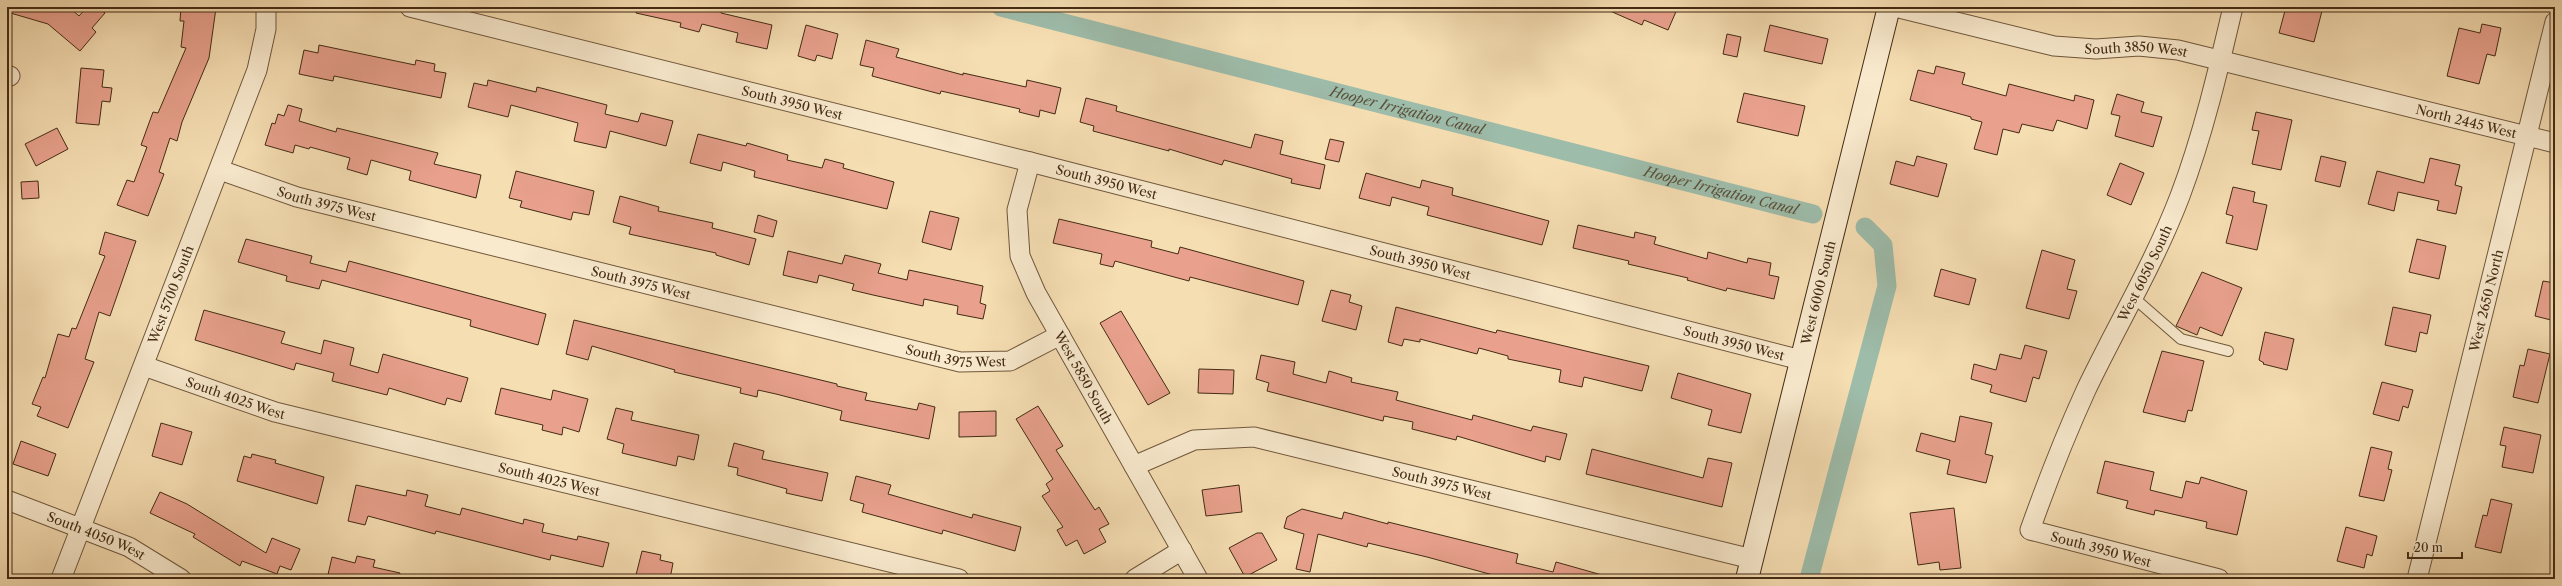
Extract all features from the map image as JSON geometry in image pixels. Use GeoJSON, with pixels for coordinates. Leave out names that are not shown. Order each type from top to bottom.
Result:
{"type":"FeatureCollection","features":[{"type":"Feature","properties":{"kind":"street","name":"West 5700 South"},"geometry":{"type":"LineString","coordinates":[[61,579],[220,170],[257,70],[266,29],[266,7]]}},
{"type":"Feature","properties":{"kind":"street","name":"South 3950 West"},"geometry":{"type":"LineString","coordinates":[[410,7],[1030,162],[1801,360]]}},
{"type":"Feature","properties":{"kind":"street","name":"West 6000 South"},"geometry":{"type":"LineString","coordinates":[[1749,569],[1889,7]]}},
{"type":"Feature","properties":{"kind":"street","name":"South 3850 West"},"geometry":{"type":"LineString","coordinates":[[1895,7],[2054,46],[2096,50],[2139,46],[2178,50],[2377,98]]}},
{"type":"Feature","properties":{"kind":"street","name":"West 6050 South"},"geometry":{"type":"LineString","coordinates":[[2030,530],[2056,457],[2087,388],[2134,298],[2180,196],[2207,111],[2233,7]]}},
{"type":"Feature","properties":{"kind":"street","name":"West 2650 North"},"geometry":{"type":"LineString","coordinates":[[2417,579],[2555,22]]}},
{"type":"Feature","properties":{"kind":"street","name":"North 2445 West"},"geometry":{"type":"LineString","coordinates":[[2377,98],[2555,143]]}},
{"type":"Feature","properties":{"kind":"street","name":"West 5850 South"},"geometry":{"type":"LineString","coordinates":[[1030,162],[1017,210],[1020,256],[1036,294],[1198,579]]}},
{"type":"Feature","properties":{"kind":"street","name":"South 3975 West"},"geometry":{"type":"LineString","coordinates":[[220,170],[297,197],[960,362],[1010,361],[1060,335]]}},
{"type":"Feature","properties":{"kind":"street","name":"South 4025 West"},"geometry":{"type":"LineString","coordinates":[[144,366],[275,412],[959,579]]}},
{"type":"Feature","properties":{"kind":"street","name":"South 3975 West"},"geometry":{"type":"LineString","coordinates":[[1134,466],[1194,440],[1254,437],[1749,569]]}},
{"type":"Feature","properties":{"kind":"street","name":"South 4050 West"},"geometry":{"type":"LineString","coordinates":[[7,500],[128,547],[181,579]]}},
{"type":"Feature","properties":{"kind":"street","name":"South 3950 West"},"geometry":{"type":"LineString","coordinates":[[2030,530],[2219,579]]}},
{"type":"Feature","properties":{"kind":"street"},"geometry":{"type":"LineString","coordinates":[[1135,579],[1182,550]]}},
{"type":"Feature","properties":{"kind":"lane"},"geometry":{"type":"LineString","coordinates":[[2134,298],[2181,339],[2228,351]]}},
{"type":"Feature","properties":{"kind":"building"},"geometry":{"type":"Polygon","coordinates":[[[7,7],[69,7],[79,16],[87,7],[97,7],[105,13],[92,28],[96,32],[80,51],[48,24],[7,12],[7,7]]]}},
{"type":"Feature","properties":{"kind":"building"},"geometry":{"type":"Polygon","coordinates":[[[181,7],[216,8],[209,58],[182,122],[177,141],[170,138],[159,172],[164,174],[148,216],[117,205],[127,180],[134,182],[147,147],[141,145],[153,112],[158,113],[186,48],[181,47],[184,21],[180,21],[181,7]]]}},
{"type":"Feature","properties":{"kind":"building"},"geometry":{"type":"Polygon","coordinates":[[[637,7],[722,7],[721,13],[772,25],[767,49],[736,42],[738,33],[702,24],[699,32],[680,27],[681,23],[636,13],[637,7]]]}},
{"type":"Feature","properties":{"kind":"building"},"geometry":{"type":"Polygon","coordinates":[[[1601,7],[1678,7],[1668,30],[1644,20],[1642,25],[1601,7]]]}},
{"type":"Feature","properties":{"kind":"building"},"geometry":{"type":"Polygon","coordinates":[[[2286,7],[2323,7],[2314,42],[2279,33],[2286,7]]]}},
{"type":"Feature","properties":{"kind":"building"},"geometry":{"type":"Polygon","coordinates":[[[2482,24],[2501,28],[2495,56],[2487,54],[2479,84],[2447,76],[2459,28],[2480,33],[2482,24]]]}},
{"type":"Feature","properties":{"kind":"building"},"geometry":{"type":"Polygon","coordinates":[[[806,25],[838,34],[832,59],[817,55],[815,61],[798,56],[806,25]]]}},
{"type":"Feature","properties":{"kind":"building"},"geometry":{"type":"Polygon","coordinates":[[[1770,25],[1828,39],[1822,64],[1764,51],[1770,25]]]}},
{"type":"Feature","properties":{"kind":"building"},"geometry":{"type":"Polygon","coordinates":[[[1727,34],[1741,37],[1737,57],[1723,54],[1727,34]]]}},
{"type":"Feature","properties":{"kind":"building"},"geometry":{"type":"Polygon","coordinates":[[[866,40],[899,49],[896,57],[963,75],[963,73],[1026,87],[1027,80],[1061,88],[1055,114],[1040,110],[1039,117],[1019,112],[1020,109],[941,91],[940,94],[872,76],[874,68],[860,65],[866,40]]]}},
{"type":"Feature","properties":{"kind":"building"},"geometry":{"type":"Polygon","coordinates":[[[319,45],[415,65],[416,60],[435,64],[434,71],[446,73],[441,98],[334,76],[333,81],[299,74],[304,50],[318,53],[319,45]]]}},
{"type":"Feature","properties":{"kind":"building"},"geometry":{"type":"Polygon","coordinates":[[[1936,66],[1965,73],[1962,84],[2006,96],[2009,84],[2074,101],[2075,95],[2094,100],[2087,129],[2057,120],[2053,131],[2022,124],[2019,133],[2003,129],[1997,155],[1974,149],[1982,122],[1971,119],[1971,117],[1910,100],[1918,70],[1934,74],[1936,66]]]}},
{"type":"Feature","properties":{"kind":"building"},"geometry":{"type":"Polygon","coordinates":[[[81,68],[104,70],[102,87],[112,88],[110,102],[102,101],[99,125],[76,123],[81,68]]]}},
{"type":"Feature","properties":{"kind":"building"},"geometry":{"type":"Polygon","coordinates":[[[488,80],[536,92],[537,87],[607,105],[605,114],[638,122],[641,113],[673,121],[666,146],[610,131],[606,148],[574,141],[578,123],[511,105],[508,117],[468,107],[474,83],[487,86],[488,80]]]}},
{"type":"Feature","properties":{"kind":"building"},"geometry":{"type":"Polygon","coordinates":[[[1744,93],[1805,106],[1798,136],[1737,122],[1744,93]]]}},
{"type":"Feature","properties":{"kind":"building"},"geometry":{"type":"Polygon","coordinates":[[[2117,94],[2144,102],[2141,112],[2162,117],[2153,147],[2115,136],[2120,116],[2111,114],[2117,94]]]}},
{"type":"Feature","properties":{"kind":"building"},"geometry":{"type":"Polygon","coordinates":[[[1086,98],[1117,106],[1116,111],[1251,148],[1255,134],[1283,141],[1280,154],[1325,165],[1320,189],[1291,183],[1292,179],[1224,160],[1222,165],[1169,149],[1169,151],[1093,131],[1094,126],[1080,122],[1086,98]]]}},
{"type":"Feature","properties":{"kind":"building"},"geometry":{"type":"Polygon","coordinates":[[[288,105],[302,109],[299,121],[336,132],[337,128],[438,153],[434,164],[481,175],[476,198],[409,180],[411,171],[371,160],[367,175],[347,169],[350,158],[310,147],[309,149],[295,145],[293,153],[265,145],[272,123],[275,124],[278,114],[284,116],[288,105]]]}},
{"type":"Feature","properties":{"kind":"building"},"geometry":{"type":"Polygon","coordinates":[[[2256,112],[2292,120],[2281,170],[2252,164],[2259,131],[2252,130],[2256,112]]]}},
{"type":"Feature","properties":{"kind":"building"},"geometry":{"type":"Polygon","coordinates":[[[57,128],[68,149],[36,166],[25,144],[57,128]]]}},
{"type":"Feature","properties":{"kind":"building"},"geometry":{"type":"Polygon","coordinates":[[[698,134],[746,146],[747,143],[788,155],[787,160],[822,168],[825,159],[844,164],[843,168],[894,182],[887,209],[754,177],[755,171],[723,162],[721,171],[690,163],[698,134]]]}},
{"type":"Feature","properties":{"kind":"building"},"geometry":{"type":"Polygon","coordinates":[[[1330,139],[1344,142],[1339,162],[1325,159],[1330,139]]]}},
{"type":"Feature","properties":{"kind":"building"},"geometry":{"type":"Polygon","coordinates":[[[1917,156],[1947,164],[1938,197],[1890,184],[1896,161],[1914,166],[1917,156]]]}},
{"type":"Feature","properties":{"kind":"building"},"geometry":{"type":"Polygon","coordinates":[[[2321,156],[2346,162],[2340,187],[2315,181],[2321,156]]]}},
{"type":"Feature","properties":{"kind":"building"},"geometry":{"type":"Polygon","coordinates":[[[2430,158],[2460,165],[2455,185],[2462,187],[2456,214],[2437,210],[2439,201],[2398,192],[2394,211],[2368,204],[2377,171],[2424,183],[2430,158]]]}},
{"type":"Feature","properties":{"kind":"building"},"geometry":{"type":"Polygon","coordinates":[[[2120,163],[2144,173],[2131,205],[2107,195],[2120,163]]]}},
{"type":"Feature","properties":{"kind":"building"},"geometry":{"type":"Polygon","coordinates":[[[516,171],[594,191],[589,215],[573,212],[571,220],[520,207],[522,201],[509,198],[516,171]]]}},
{"type":"Feature","properties":{"kind":"building"},"geometry":{"type":"Polygon","coordinates":[[[1366,173],[1420,188],[1422,180],[1453,188],[1452,195],[1549,221],[1542,245],[1427,215],[1429,207],[1392,197],[1390,206],[1359,198],[1366,173]]]}},
{"type":"Feature","properties":{"kind":"building"},"geometry":{"type":"Polygon","coordinates":[[[38,181],[39,198],[22,199],[21,182],[38,181]]]}},
{"type":"Feature","properties":{"kind":"building"},"geometry":{"type":"Polygon","coordinates":[[[2233,187],[2255,192],[2253,202],[2267,205],[2257,250],[2226,243],[2233,216],[2226,214],[2233,187]]]}},
{"type":"Feature","properties":{"kind":"building"},"geometry":{"type":"Polygon","coordinates":[[[620,196],[659,207],[658,211],[713,223],[712,228],[756,239],[749,265],[716,255],[716,253],[629,234],[631,227],[613,222],[620,196]]]}},
{"type":"Feature","properties":{"kind":"building"},"geometry":{"type":"Polygon","coordinates":[[[930,211],[959,218],[951,250],[922,242],[930,211]]]}},
{"type":"Feature","properties":{"kind":"building"},"geometry":{"type":"Polygon","coordinates":[[[758,215],[777,221],[773,237],[754,232],[758,215]]]}},
{"type":"Feature","properties":{"kind":"building"},"geometry":{"type":"Polygon","coordinates":[[[1059,219],[1152,241],[1151,247],[1178,254],[1180,247],[1304,281],[1298,305],[1190,277],[1189,281],[1115,261],[1113,267],[1100,264],[1102,254],[1053,243],[1059,219]]]}},
{"type":"Feature","properties":{"kind":"building"},"geometry":{"type":"Polygon","coordinates":[[[1578,225],[1634,238],[1635,232],[1656,237],[1654,244],[1707,259],[1708,252],[1747,263],[1748,258],[1771,263],[1769,275],[1779,277],[1774,299],[1727,288],[1726,291],[1687,280],[1688,278],[1628,264],[1629,261],[1573,248],[1578,225]]]}},
{"type":"Feature","properties":{"kind":"building"},"geometry":{"type":"Polygon","coordinates":[[[105,232],[136,241],[110,316],[99,312],[85,359],[94,362],[68,428],[37,416],[41,407],[32,404],[43,377],[45,378],[58,334],[69,337],[72,328],[76,329],[105,256],[99,254],[105,232]]]}},
{"type":"Feature","properties":{"kind":"building"},"geometry":{"type":"Polygon","coordinates":[[[246,239],[312,256],[310,263],[346,272],[349,261],[546,314],[538,345],[470,326],[471,320],[322,280],[319,289],[286,281],[287,276],[238,262],[246,239]]]}},
{"type":"Feature","properties":{"kind":"building"},"geometry":{"type":"Polygon","coordinates":[[[2417,239],[2446,246],[2439,279],[2409,272],[2417,239]]]}},
{"type":"Feature","properties":{"kind":"building"},"geometry":{"type":"Polygon","coordinates":[[[2042,250],[2075,260],[2067,289],[2077,291],[2069,319],[2026,308],[2042,250]]]}},
{"type":"Feature","properties":{"kind":"building"},"geometry":{"type":"Polygon","coordinates":[[[788,251],[842,264],[845,255],[881,264],[878,273],[907,280],[909,270],[983,286],[980,303],[986,305],[983,319],[957,314],[958,306],[924,299],[923,306],[873,295],[852,290],[854,284],[819,275],[817,283],[783,275],[788,251]]]}},
{"type":"Feature","properties":{"kind":"building"},"geometry":{"type":"Polygon","coordinates":[[[1941,269],[1976,279],[1969,305],[1934,296],[1941,269]]]}},
{"type":"Feature","properties":{"kind":"building"},"geometry":{"type":"Polygon","coordinates":[[[2202,272],[2242,288],[2222,336],[2200,327],[2197,335],[2176,326],[2202,272]]]}},
{"type":"Feature","properties":{"kind":"building"},"geometry":{"type":"Polygon","coordinates":[[[2543,281],[2555,283],[2555,321],[2535,316],[2543,281]]]}},
{"type":"Feature","properties":{"kind":"building"},"geometry":{"type":"Polygon","coordinates":[[[1331,290],[1351,295],[1349,302],[1362,306],[1356,330],[1322,321],[1331,290]]]}},
{"type":"Feature","properties":{"kind":"building"},"geometry":{"type":"Polygon","coordinates":[[[1396,307],[1496,333],[1497,330],[1649,366],[1642,391],[1584,377],[1582,387],[1559,382],[1561,370],[1508,359],[1508,356],[1479,348],[1477,354],[1420,339],[1420,342],[1404,339],[1402,346],[1388,342],[1396,307]]]}},
{"type":"Feature","properties":{"kind":"building"},"geometry":{"type":"Polygon","coordinates":[[[2393,307],[2431,315],[2427,334],[2420,332],[2416,352],[2385,345],[2393,307]]]}},
{"type":"Feature","properties":{"kind":"building"},"geometry":{"type":"Polygon","coordinates":[[[204,310],[285,332],[281,343],[321,354],[324,340],[354,348],[350,365],[378,373],[383,354],[468,378],[461,402],[447,398],[445,405],[389,388],[387,395],[332,381],[334,373],[296,363],[294,370],[195,340],[204,310]]]}},
{"type":"Feature","properties":{"kind":"building"},"geometry":{"type":"Polygon","coordinates":[[[1121,311],[1170,393],[1148,405],[1100,323],[1121,311]]]}},
{"type":"Feature","properties":{"kind":"building"},"geometry":{"type":"Polygon","coordinates":[[[574,320],[837,384],[837,386],[867,393],[865,400],[917,410],[919,403],[935,407],[929,439],[840,420],[842,411],[776,394],[758,390],[757,397],[740,393],[741,388],[674,372],[675,370],[592,346],[588,360],[566,354],[574,320]]]}},
{"type":"Feature","properties":{"kind":"building"},"geometry":{"type":"Polygon","coordinates":[[[2265,332],[2294,339],[2287,370],[2263,364],[2264,363],[2259,360],[2265,332]]]}},
{"type":"Feature","properties":{"kind":"building"},"geometry":{"type":"Polygon","coordinates":[[[2025,345],[2047,351],[2039,379],[2033,377],[2026,402],[1990,392],[1992,385],[1971,379],[1974,364],[1996,370],[2000,354],[2021,359],[2025,345]]]}},
{"type":"Feature","properties":{"kind":"building"},"geometry":{"type":"Polygon","coordinates":[[[2528,349],[2550,354],[2538,403],[2513,397],[2520,365],[2524,366],[2528,349]]]}},
{"type":"Feature","properties":{"kind":"building"},"geometry":{"type":"Polygon","coordinates":[[[2162,351],[2204,361],[2192,411],[2188,410],[2185,422],[2143,412],[2162,351]]]}},
{"type":"Feature","properties":{"kind":"building"},"geometry":{"type":"Polygon","coordinates":[[[1261,355],[1295,362],[1293,374],[1326,383],[1329,371],[1352,378],[1351,382],[1398,392],[1396,400],[1472,420],[1473,415],[1531,431],[1533,426],[1567,434],[1560,460],[1546,456],[1545,462],[1457,436],[1456,440],[1412,429],[1413,422],[1384,416],[1383,421],[1267,391],[1269,383],[1256,379],[1261,355]]]}},
{"type":"Feature","properties":{"kind":"building"},"geometry":{"type":"Polygon","coordinates":[[[1199,369],[1234,370],[1233,394],[1198,393],[1199,369]]]}},
{"type":"Feature","properties":{"kind":"building"},"geometry":{"type":"Polygon","coordinates":[[[1678,373],[1751,394],[1741,433],[1708,425],[1712,410],[1671,398],[1678,373]]]}},
{"type":"Feature","properties":{"kind":"building"},"geometry":{"type":"Polygon","coordinates":[[[2382,382],[2413,390],[2408,408],[2403,406],[2399,421],[2373,414],[2382,382]]]}},
{"type":"Feature","properties":{"kind":"building"},"geometry":{"type":"Polygon","coordinates":[[[501,388],[551,400],[553,390],[588,399],[579,432],[563,427],[562,435],[542,430],[543,425],[495,414],[501,388]]]}},
{"type":"Feature","properties":{"kind":"building"},"geometry":{"type":"Polygon","coordinates":[[[1038,406],[1063,446],[1056,450],[1095,510],[1099,507],[1109,524],[1099,529],[1106,542],[1084,554],[1077,540],[1066,546],[1057,530],[1063,527],[1042,496],[1050,491],[1046,484],[1053,479],[1016,419],[1038,406]]]}},
{"type":"Feature","properties":{"kind":"building"},"geometry":{"type":"Polygon","coordinates":[[[616,408],[633,412],[631,420],[699,435],[694,460],[678,456],[676,466],[622,453],[624,444],[607,439],[616,408]]]}},
{"type":"Feature","properties":{"kind":"building"},"geometry":{"type":"Polygon","coordinates":[[[996,411],[996,436],[959,437],[959,412],[996,411]]]}},
{"type":"Feature","properties":{"kind":"building"},"geometry":{"type":"Polygon","coordinates":[[[1960,416],[1992,423],[1985,454],[1993,456],[1986,483],[1947,474],[1950,460],[1916,451],[1921,433],[1955,442],[1960,416]]]}},
{"type":"Feature","properties":{"kind":"building"},"geometry":{"type":"Polygon","coordinates":[[[161,423],[192,432],[182,465],[152,456],[161,423]]]}},
{"type":"Feature","properties":{"kind":"building"},"geometry":{"type":"Polygon","coordinates":[[[2504,427],[2541,435],[2533,473],[2502,467],[2506,446],[2500,445],[2504,427]]]}},
{"type":"Feature","properties":{"kind":"building"},"geometry":{"type":"Polygon","coordinates":[[[21,441],[56,454],[48,476],[13,464],[21,441]]]}},
{"type":"Feature","properties":{"kind":"building"},"geometry":{"type":"Polygon","coordinates":[[[734,443],[764,451],[762,459],[828,473],[822,501],[786,493],[787,489],[737,475],[738,468],[728,466],[734,443]]]}},
{"type":"Feature","properties":{"kind":"building"},"geometry":{"type":"Polygon","coordinates":[[[2371,447],[2392,452],[2388,469],[2392,470],[2384,501],[2359,496],[2371,447]]]}},
{"type":"Feature","properties":{"kind":"building"},"geometry":{"type":"Polygon","coordinates":[[[1592,449],[1703,478],[1708,458],[1732,463],[1722,507],[1586,474],[1592,449]]]}},
{"type":"Feature","properties":{"kind":"building"},"geometry":{"type":"Polygon","coordinates":[[[252,454],[276,460],[275,463],[324,477],[317,504],[237,481],[244,456],[251,458],[252,454]]]}},
{"type":"Feature","properties":{"kind":"building"},"geometry":{"type":"Polygon","coordinates":[[[2105,461],[2154,472],[2150,490],[2182,498],[2186,481],[2199,484],[2201,477],[2247,491],[2237,535],[2206,528],[2207,522],[2155,510],[2154,515],[2126,508],[2128,501],[2097,493],[2105,461]]]}},
{"type":"Feature","properties":{"kind":"building"},"geometry":{"type":"Polygon","coordinates":[[[856,476],[891,485],[888,494],[972,518],[973,514],[1021,527],[1015,551],[943,530],[942,534],[862,512],[864,504],[850,500],[856,476]]]}},
{"type":"Feature","properties":{"kind":"building"},"geometry":{"type":"Polygon","coordinates":[[[356,485],[406,496],[407,490],[428,495],[425,506],[460,515],[462,508],[523,524],[524,519],[544,524],[542,532],[577,540],[578,536],[609,543],[603,567],[551,555],[550,560],[436,531],[435,534],[368,516],[365,525],[348,521],[356,485]]]}},
{"type":"Feature","properties":{"kind":"building"},"geometry":{"type":"Polygon","coordinates":[[[1239,485],[1242,512],[1206,516],[1202,490],[1239,485]]]}},
{"type":"Feature","properties":{"kind":"building"},"geometry":{"type":"Polygon","coordinates":[[[160,492],[187,504],[266,553],[272,538],[300,549],[291,570],[280,566],[277,574],[242,561],[240,566],[193,537],[195,534],[150,513],[160,492]]]}},
{"type":"Feature","properties":{"kind":"building"},"geometry":{"type":"Polygon","coordinates":[[[2491,499],[2512,504],[2501,553],[2475,547],[2483,515],[2487,516],[2491,499]]]}},
{"type":"Feature","properties":{"kind":"building"},"geometry":{"type":"Polygon","coordinates":[[[1954,508],[1961,568],[1940,570],[1939,562],[1918,565],[1910,513],[1954,508]]]}},
{"type":"Feature","properties":{"kind":"building"},"geometry":{"type":"Polygon","coordinates":[[[1302,509],[1342,519],[1344,512],[1388,524],[1388,522],[1518,554],[1516,563],[1553,572],[1556,562],[1602,575],[1602,579],[1493,579],[1493,575],[1427,557],[1368,543],[1367,547],[1318,534],[1310,572],[1296,569],[1304,534],[1284,528],[1287,517],[1302,509]]]}},
{"type":"Feature","properties":{"kind":"building"},"geometry":{"type":"Polygon","coordinates":[[[2346,527],[2377,536],[2372,556],[2367,554],[2364,568],[2337,561],[2346,527]]]}},
{"type":"Feature","properties":{"kind":"building"},"geometry":{"type":"Polygon","coordinates":[[[1257,533],[1262,533],[1277,560],[1245,577],[1229,548],[1257,533]]]}},
{"type":"Feature","properties":{"kind":"building"},"geometry":{"type":"Polygon","coordinates":[[[642,551],[661,555],[660,560],[673,563],[670,579],[635,579],[642,551]]]}},
{"type":"Feature","properties":{"kind":"building"},"geometry":{"type":"Polygon","coordinates":[[[357,556],[375,560],[373,567],[400,573],[399,579],[327,579],[332,557],[355,563],[357,556]]]}},
{"type":"Feature","properties":{"kind":"waterway","name":"Hooper Irrigation Canal"},"geometry":{"type":"LineString","coordinates":[[1001,7],[1813,214]]}},
{"type":"Feature","properties":{"kind":"waterway","name":"Hooper Irrigation Canal"},"geometry":{"type":"LineString","coordinates":[[1809,579],[1887,286],[1883,245],[1865,227]]}}]}
